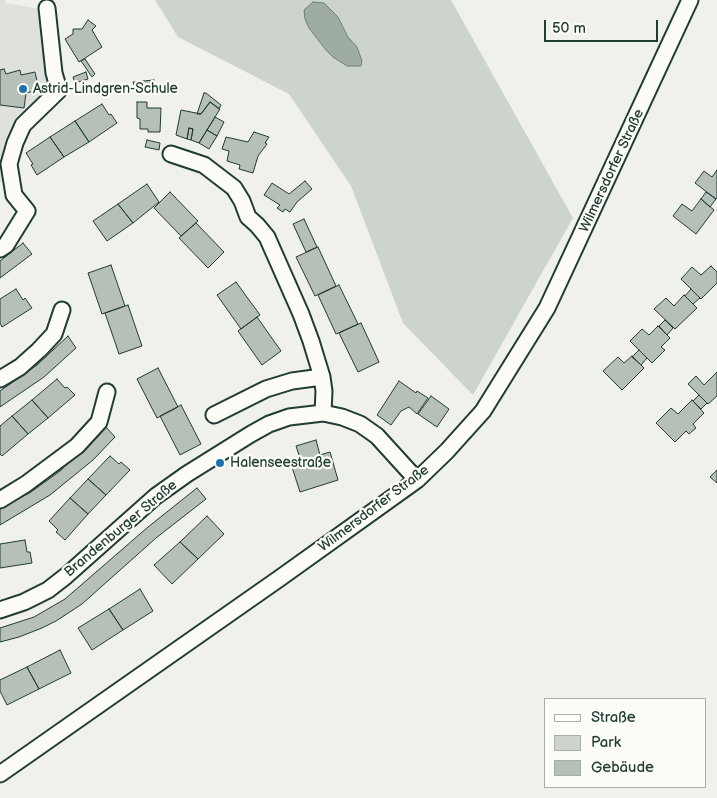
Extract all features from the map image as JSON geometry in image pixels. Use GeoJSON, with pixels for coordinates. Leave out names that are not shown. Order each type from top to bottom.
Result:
{"type":"FeatureCollection","features":[{"type":"Feature","properties":{"kind":"street","name":"Wilmersdorfer Straße"},"geometry":{"type":"LineString","coordinates":[[0,774],[417,480],[447,451],[483,411],[547,308],[690,0]]}},
{"type":"Feature","properties":{"kind":"street"},"geometry":{"type":"LineString","coordinates":[[0,249],[6,245],[26,211],[14,195],[9,164],[15,143],[23,125],[59,90],[54,73],[47,8]]}},
{"type":"Feature","properties":{"kind":"street"},"geometry":{"type":"LineString","coordinates":[[171,154],[204,165],[234,188],[242,201],[248,217],[267,237],[301,314],[322,377],[324,391],[323,413]]}},
{"type":"Feature","properties":{"kind":"street"},"geometry":{"type":"LineString","coordinates":[[0,379],[20,367],[54,334],[62,310]]}},
{"type":"Feature","properties":{"kind":"street"},"geometry":{"type":"LineString","coordinates":[[214,415],[266,389],[292,381],[322,377]]}},
{"type":"Feature","properties":{"kind":"street"},"geometry":{"type":"LineString","coordinates":[[0,500],[34,479],[77,446],[99,422],[107,392]]}},
{"type":"Feature","properties":{"kind":"street","name":"Brandenburger Straße"},"geometry":{"type":"LineString","coordinates":[[0,610],[24,602],[48,590],[156,496],[251,434],[269,424],[288,417],[323,413],[342,417],[360,424],[376,436],[417,480]]}},
{"type":"Feature","properties":{"kind":"shaded area","name":"Astrid-Lindgren-Schule"},"geometry":{"type":"Polygon","coordinates":[[[0,0],[6,0],[5,3],[41,9],[50,81],[5,181],[0,182],[0,0]]]}},
{"type":"Feature","properties":{"kind":"shaded area"},"geometry":{"type":"Polygon","coordinates":[[[313,2],[324,3],[338,17],[348,37],[357,47],[362,61],[361,66],[347,66],[333,57],[309,28],[304,10],[313,2]]]}},
{"type":"Feature","properties":{"kind":"green space"},"geometry":{"type":"Polygon","coordinates":[[[155,0],[451,0],[573,218],[473,395],[403,323],[351,186],[289,94],[178,37],[155,0]],[[338,17],[309,28],[326,50],[357,47],[348,37],[338,17]]]}},
{"type":"Feature","properties":{"kind":"building"},"geometry":{"type":"Polygon","coordinates":[[[88,20],[96,26],[92,30],[102,47],[79,62],[65,39],[73,34],[73,29],[82,29],[88,20]]]}},
{"type":"Feature","properties":{"kind":"building"},"geometry":{"type":"Polygon","coordinates":[[[85,59],[95,74],[92,77],[81,61],[85,59]]]}},
{"type":"Feature","properties":{"kind":"building"},"geometry":{"type":"Polygon","coordinates":[[[4,69],[6,74],[20,70],[21,75],[35,72],[39,90],[26,93],[24,108],[0,105],[0,70],[4,69]]]}},
{"type":"Feature","properties":{"kind":"building"},"geometry":{"type":"Polygon","coordinates":[[[86,72],[88,79],[75,83],[73,77],[86,72]]]}},
{"type":"Feature","properties":{"kind":"building"},"geometry":{"type":"Polygon","coordinates":[[[154,80],[155,84],[134,85],[133,82],[154,80]]]}},
{"type":"Feature","properties":{"kind":"building"},"geometry":{"type":"Polygon","coordinates":[[[204,93],[221,105],[219,109],[210,102],[201,114],[197,114],[204,93]]]}},
{"type":"Feature","properties":{"kind":"building"},"geometry":{"type":"Polygon","coordinates":[[[137,102],[147,102],[147,108],[161,108],[160,132],[148,132],[148,129],[140,129],[140,119],[137,118],[137,102]]]}},
{"type":"Feature","properties":{"kind":"building"},"geometry":{"type":"Polygon","coordinates":[[[210,102],[220,109],[199,143],[191,140],[193,129],[189,128],[187,139],[176,135],[181,110],[201,114],[210,102]]]}},
{"type":"Feature","properties":{"kind":"building"},"geometry":{"type":"Polygon","coordinates":[[[102,104],[117,123],[89,142],[75,121],[102,104]]]}},
{"type":"Feature","properties":{"kind":"building"},"geometry":{"type":"Polygon","coordinates":[[[215,117],[224,122],[217,136],[207,130],[215,117]]]}},
{"type":"Feature","properties":{"kind":"building"},"geometry":{"type":"Polygon","coordinates":[[[75,121],[89,142],[64,157],[50,137],[75,121]]]}},
{"type":"Feature","properties":{"kind":"building"},"geometry":{"type":"Polygon","coordinates":[[[189,128],[193,129],[191,140],[187,139],[189,128]]]}},
{"type":"Feature","properties":{"kind":"building"},"geometry":{"type":"Polygon","coordinates":[[[207,130],[217,136],[209,149],[199,143],[207,130]]]}},
{"type":"Feature","properties":{"kind":"building"},"geometry":{"type":"Polygon","coordinates":[[[254,132],[269,137],[265,143],[267,144],[258,156],[253,173],[239,169],[240,165],[227,161],[229,151],[222,149],[226,137],[248,142],[254,132]]]}},
{"type":"Feature","properties":{"kind":"building"},"geometry":{"type":"Polygon","coordinates":[[[50,137],[64,157],[37,175],[26,153],[50,137]]]}},
{"type":"Feature","properties":{"kind":"building"},"geometry":{"type":"Polygon","coordinates":[[[147,140],[160,143],[159,150],[145,147],[147,140]]]}},
{"type":"Feature","properties":{"kind":"building"},"geometry":{"type":"Polygon","coordinates":[[[717,170],[716,199],[695,183],[704,171],[712,177],[717,170]]]}},
{"type":"Feature","properties":{"kind":"building"},"geometry":{"type":"Polygon","coordinates":[[[305,181],[312,189],[297,202],[290,212],[285,209],[283,212],[277,208],[280,205],[264,195],[272,183],[289,194],[305,181]]]}},
{"type":"Feature","properties":{"kind":"building"},"geometry":{"type":"Polygon","coordinates":[[[147,184],[159,202],[133,223],[118,204],[147,184]]]}},
{"type":"Feature","properties":{"kind":"building"},"geometry":{"type":"Polygon","coordinates":[[[170,192],[198,221],[181,236],[154,208],[170,192]]]}},
{"type":"Feature","properties":{"kind":"building"},"geometry":{"type":"Polygon","coordinates":[[[706,192],[716,199],[710,207],[701,199],[706,192]]]}},
{"type":"Feature","properties":{"kind":"building"},"geometry":{"type":"Polygon","coordinates":[[[701,199],[714,210],[696,234],[673,216],[682,204],[692,211],[701,199]]]}},
{"type":"Feature","properties":{"kind":"building"},"geometry":{"type":"Polygon","coordinates":[[[118,204],[133,223],[107,241],[93,221],[118,204]]]}},
{"type":"Feature","properties":{"kind":"building"},"geometry":{"type":"Polygon","coordinates":[[[304,219],[317,247],[306,252],[293,224],[304,219]]]}},
{"type":"Feature","properties":{"kind":"building"},"geometry":{"type":"Polygon","coordinates":[[[196,223],[224,252],[208,268],[179,238],[196,223]]]}},
{"type":"Feature","properties":{"kind":"building"},"geometry":{"type":"Polygon","coordinates":[[[23,243],[32,254],[0,278],[0,261],[23,243]]]}},
{"type":"Feature","properties":{"kind":"building"},"geometry":{"type":"Polygon","coordinates":[[[318,247],[336,286],[315,296],[296,257],[318,247]]]}},
{"type":"Feature","properties":{"kind":"building"},"geometry":{"type":"Polygon","coordinates":[[[111,265],[125,306],[102,314],[88,273],[111,265]]]}},
{"type":"Feature","properties":{"kind":"building"},"geometry":{"type":"Polygon","coordinates":[[[711,266],[717,272],[717,283],[701,299],[681,279],[692,267],[701,275],[711,266]]]}},
{"type":"Feature","properties":{"kind":"building"},"geometry":{"type":"Polygon","coordinates":[[[236,282],[260,315],[241,329],[217,295],[236,282]]]}},
{"type":"Feature","properties":{"kind":"building"},"geometry":{"type":"Polygon","coordinates":[[[339,285],[358,324],[336,334],[318,295],[339,285]]]}},
{"type":"Feature","properties":{"kind":"building"},"geometry":{"type":"Polygon","coordinates":[[[16,289],[23,300],[25,298],[32,308],[2,327],[0,323],[0,299],[16,289]]]}},
{"type":"Feature","properties":{"kind":"building"},"geometry":{"type":"Polygon","coordinates":[[[691,289],[700,298],[693,304],[685,296],[691,289]]]}},
{"type":"Feature","properties":{"kind":"building"},"geometry":{"type":"Polygon","coordinates":[[[684,295],[697,308],[675,329],[654,309],[666,298],[674,306],[684,295]]]}},
{"type":"Feature","properties":{"kind":"building"},"geometry":{"type":"Polygon","coordinates":[[[128,305],[142,346],[119,354],[105,313],[128,305]]]}},
{"type":"Feature","properties":{"kind":"building"},"geometry":{"type":"Polygon","coordinates":[[[257,317],[281,351],[262,365],[238,331],[257,317]]]}},
{"type":"Feature","properties":{"kind":"building"},"geometry":{"type":"Polygon","coordinates":[[[665,320],[673,328],[667,335],[659,326],[665,320]]]}},
{"type":"Feature","properties":{"kind":"building"},"geometry":{"type":"Polygon","coordinates":[[[361,323],[379,362],[358,372],[339,333],[361,323]]]}},
{"type":"Feature","properties":{"kind":"building"},"geometry":{"type":"Polygon","coordinates":[[[658,326],[670,338],[661,347],[665,350],[652,363],[630,341],[642,329],[649,335],[658,326]]]}},
{"type":"Feature","properties":{"kind":"building"},"geometry":{"type":"Polygon","coordinates":[[[68,336],[76,348],[44,377],[0,407],[0,391],[37,365],[68,336]]]}},
{"type":"Feature","properties":{"kind":"building"},"geometry":{"type":"Polygon","coordinates":[[[639,350],[647,358],[641,365],[632,357],[639,350]]]}},
{"type":"Feature","properties":{"kind":"building"},"geometry":{"type":"Polygon","coordinates":[[[632,356],[644,368],[622,390],[603,371],[618,357],[624,363],[632,356]]]}},
{"type":"Feature","properties":{"kind":"building"},"geometry":{"type":"Polygon","coordinates":[[[158,368],[178,407],[157,418],[137,379],[158,368]]]}},
{"type":"Feature","properties":{"kind":"building"},"geometry":{"type":"Polygon","coordinates":[[[717,372],[717,396],[708,404],[688,384],[696,376],[704,385],[717,372]]]}},
{"type":"Feature","properties":{"kind":"building"},"geometry":{"type":"Polygon","coordinates":[[[57,379],[75,395],[48,418],[32,400],[57,379]]]}},
{"type":"Feature","properties":{"kind":"building"},"geometry":{"type":"Polygon","coordinates":[[[399,381],[416,393],[417,391],[428,398],[417,414],[409,407],[401,411],[391,425],[377,415],[399,381]]]}},
{"type":"Feature","properties":{"kind":"building"},"geometry":{"type":"Polygon","coordinates":[[[699,395],[707,403],[701,409],[693,401],[699,395]]]}},
{"type":"Feature","properties":{"kind":"building"},"geometry":{"type":"Polygon","coordinates":[[[431,396],[449,409],[437,427],[418,414],[431,396]]]}},
{"type":"Feature","properties":{"kind":"building"},"geometry":{"type":"Polygon","coordinates":[[[32,400],[48,418],[28,434],[12,416],[32,400]]]}},
{"type":"Feature","properties":{"kind":"building"},"geometry":{"type":"Polygon","coordinates":[[[692,400],[704,413],[693,424],[696,428],[689,434],[686,431],[675,442],[656,423],[671,408],[678,414],[692,400]]]}},
{"type":"Feature","properties":{"kind":"building"},"geometry":{"type":"Polygon","coordinates":[[[181,405],[201,444],[180,455],[160,416],[181,405]]]}},
{"type":"Feature","properties":{"kind":"building"},"geometry":{"type":"Polygon","coordinates":[[[12,416],[28,434],[2,456],[0,454],[0,426],[12,416]]]}},
{"type":"Feature","properties":{"kind":"building"},"geometry":{"type":"Polygon","coordinates":[[[106,427],[115,437],[93,460],[50,495],[0,525],[0,509],[31,492],[60,471],[106,427]]]}},
{"type":"Feature","properties":{"kind":"building"},"geometry":{"type":"Polygon","coordinates":[[[316,440],[320,455],[330,452],[338,480],[300,492],[291,464],[301,461],[296,446],[316,440]]]}},
{"type":"Feature","properties":{"kind":"building"},"geometry":{"type":"Polygon","coordinates":[[[110,456],[130,470],[106,495],[88,479],[110,456]]]}},
{"type":"Feature","properties":{"kind":"building"},"geometry":{"type":"Polygon","coordinates":[[[717,470],[717,483],[710,477],[717,470]]]}},
{"type":"Feature","properties":{"kind":"building"},"geometry":{"type":"Polygon","coordinates":[[[88,479],[106,495],[88,514],[70,498],[88,479]]]}},
{"type":"Feature","properties":{"kind":"building"},"geometry":{"type":"Polygon","coordinates":[[[197,488],[206,499],[156,538],[82,604],[42,628],[0,642],[0,628],[34,617],[65,599],[148,527],[197,488]]]}},
{"type":"Feature","properties":{"kind":"building"},"geometry":{"type":"Polygon","coordinates":[[[70,498],[88,514],[65,540],[56,532],[58,530],[49,521],[70,498]]]}},
{"type":"Feature","properties":{"kind":"building"},"geometry":{"type":"Polygon","coordinates":[[[207,516],[224,534],[198,559],[180,542],[207,516]]]}},
{"type":"Feature","properties":{"kind":"building"},"geometry":{"type":"Polygon","coordinates":[[[25,540],[27,552],[30,552],[32,563],[0,568],[0,544],[25,540]]]}},
{"type":"Feature","properties":{"kind":"building"},"geometry":{"type":"Polygon","coordinates":[[[180,542],[198,559],[172,584],[154,565],[180,542]]]}},
{"type":"Feature","properties":{"kind":"building"},"geometry":{"type":"Polygon","coordinates":[[[140,589],[153,611],[123,630],[109,609],[140,589]]]}},
{"type":"Feature","properties":{"kind":"building"},"geometry":{"type":"Polygon","coordinates":[[[109,609],[123,630],[92,650],[78,628],[109,609]]]}},
{"type":"Feature","properties":{"kind":"building"},"geometry":{"type":"Polygon","coordinates":[[[60,650],[71,673],[39,689],[27,667],[60,650]]]}},
{"type":"Feature","properties":{"kind":"building"},"geometry":{"type":"Polygon","coordinates":[[[27,667],[39,689],[7,705],[0,691],[0,680],[27,667]]]}},
{"type":"Feature","properties":{"kind":"place","name":"Astrid-Lindgren-Schule"},"geometry":{"type":"Point","coordinates":[23,89]}},
{"type":"Feature","properties":{"kind":"place","name":"Halenseestraße"},"geometry":{"type":"Point","coordinates":[220,463]}}]}
